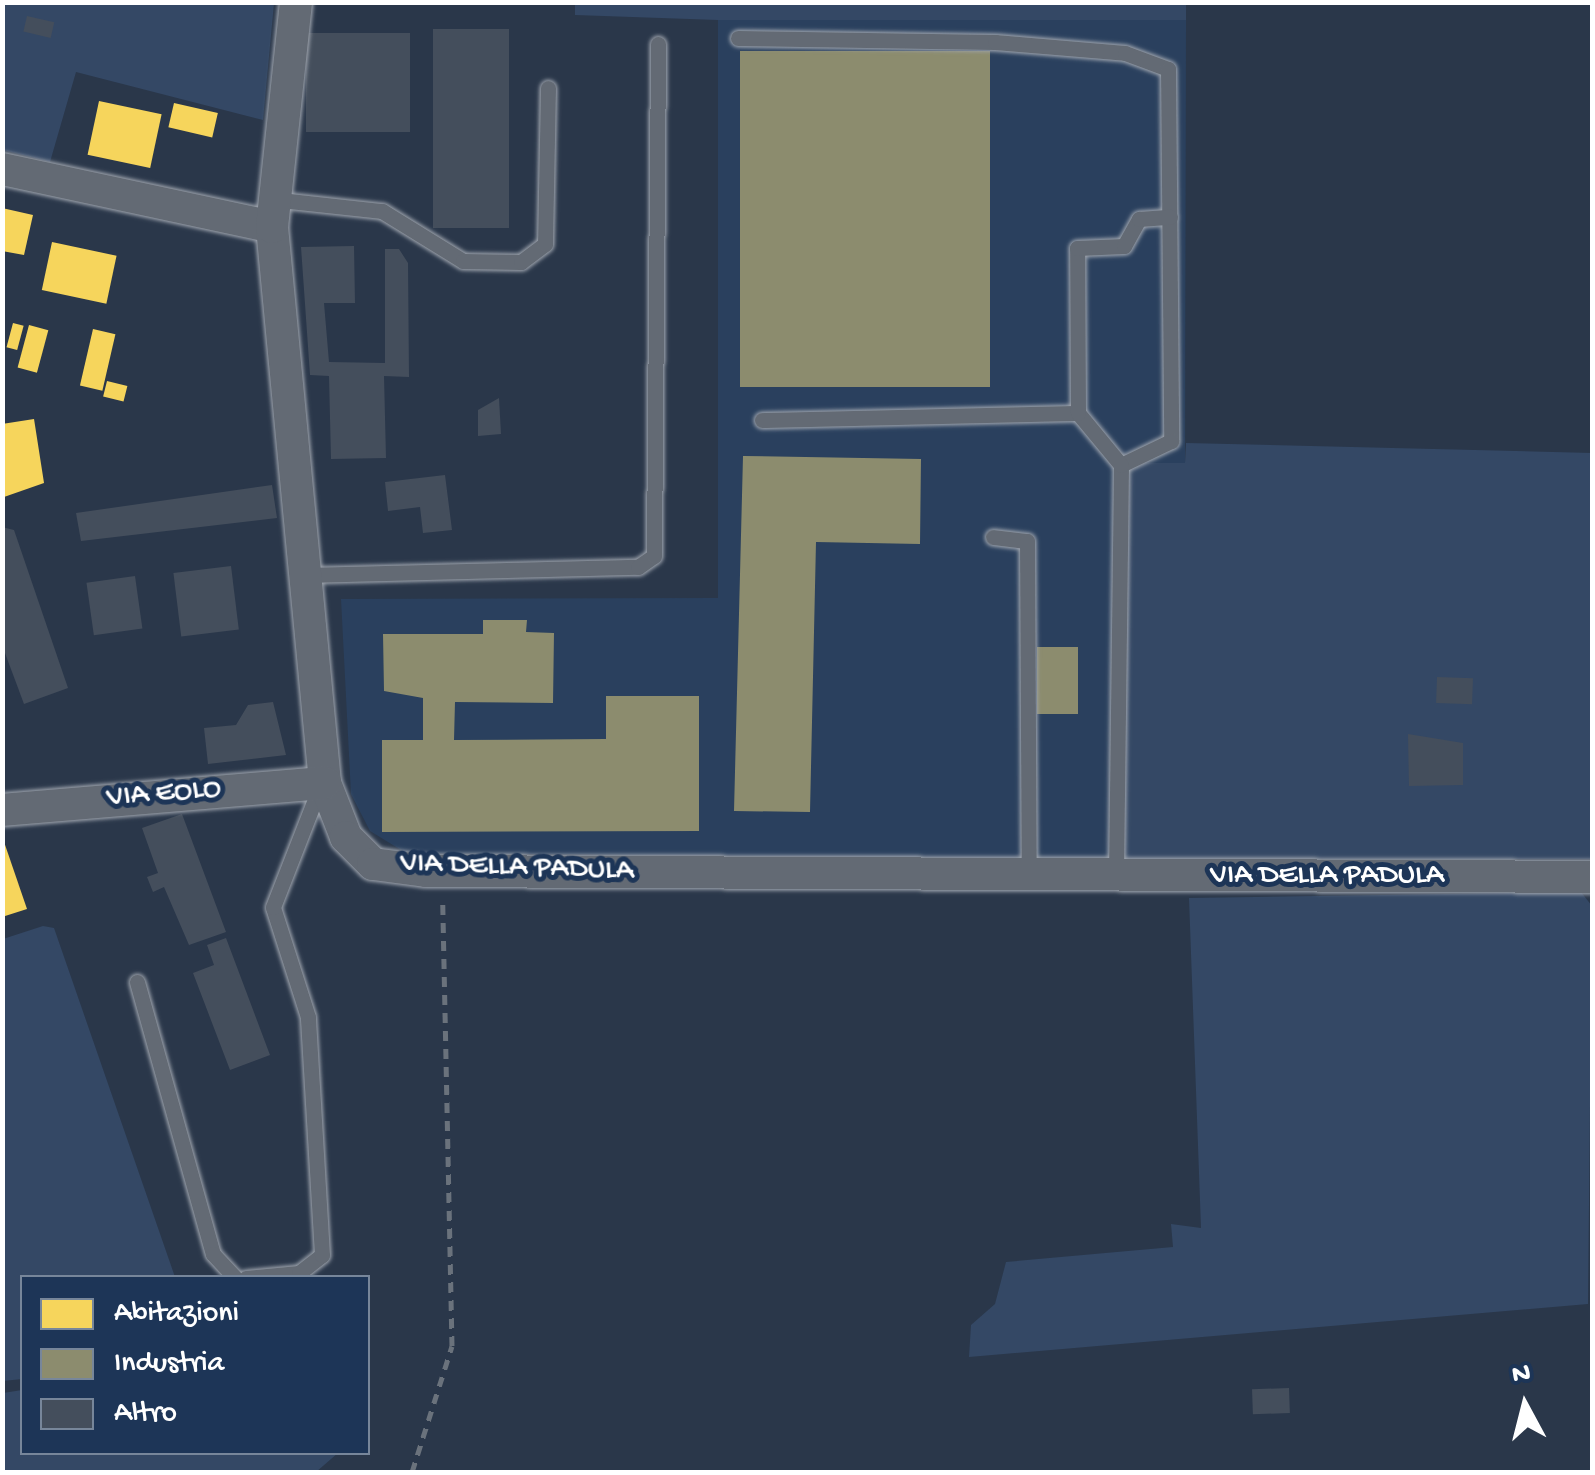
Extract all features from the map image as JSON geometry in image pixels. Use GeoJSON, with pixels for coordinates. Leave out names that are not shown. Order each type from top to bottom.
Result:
{"type":"FeatureCollection","features":[{"type":"Feature","properties":{"kind":"street","name":"VIA DELLA PADULA"},"geometry":{"type":"LineString","coordinates":[[296,2],[272,213],[325,782],[362,859],[442,872],[1592,878]]}},
{"type":"Feature","properties":{"kind":"street"},"geometry":{"type":"LineString","coordinates":[[2,169],[272,213]]}},
{"type":"Feature","properties":{"kind":"street","name":"VIA EOLO"},"geometry":{"type":"LineString","coordinates":[[2,810],[325,782]]}},
{"type":"Feature","properties":{"kind":"lane"},"geometry":{"type":"LineString","coordinates":[[738,38],[995,42],[1125,52],[1168,69],[1171,441],[1122,465]]}},
{"type":"Feature","properties":{"kind":"lane"},"geometry":{"type":"LineString","coordinates":[[305,575],[638,567],[654,556],[658,44]]}},
{"type":"Feature","properties":{"kind":"lane"},"geometry":{"type":"LineString","coordinates":[[272,213],[382,211],[463,261],[522,262],[546,244],[548,88]]}},
{"type":"Feature","properties":{"kind":"lane"},"geometry":{"type":"LineString","coordinates":[[1116,876],[1122,465],[1078,413],[1078,248],[1124,246],[1139,219],[1170,218]]}},
{"type":"Feature","properties":{"kind":"lane"},"geometry":{"type":"LineString","coordinates":[[762,420],[1078,413]]}},
{"type":"Feature","properties":{"kind":"lane"},"geometry":{"type":"LineString","coordinates":[[993,537],[1026,541],[1029,874]]}},
{"type":"Feature","properties":{"kind":"lane"},"geometry":{"type":"LineString","coordinates":[[278,1275],[299,1273],[322,1255],[308,1017],[273,907],[306,802],[325,782]]}},
{"type":"Feature","properties":{"kind":"lane"},"geometry":{"type":"LineString","coordinates":[[137,982],[213,1254],[232,1275]]}},
{"type":"Feature","properties":{"kind":"path"},"geometry":{"type":"LineString","coordinates":[[412,1472],[452,1346],[442,872]]}},
{"type":"Feature","properties":{"kind":"shaded area"},"geometry":{"type":"Polygon","coordinates":[[[1186,2],[1186,20],[718,20],[575,15],[575,3],[1186,2]]]}},
{"type":"Feature","properties":{"kind":"shaded area"},"geometry":{"type":"Polygon","coordinates":[[[3,3],[274,3],[263,120],[76,72],[50,162],[3,150],[3,3]]]}},
{"type":"Feature","properties":{"kind":"shaded area"},"geometry":{"type":"Polygon","coordinates":[[[718,20],[1186,20],[1185,463],[1119,463],[1116,859],[406,853],[370,831],[351,794],[341,599],[718,598],[718,20]]]}},
{"type":"Feature","properties":{"kind":"shaded area"},"geometry":{"type":"Polygon","coordinates":[[[1186,443],[1592,453],[1592,859],[1116,859],[1118,463],[1185,463],[1186,443]]]}},
{"type":"Feature","properties":{"kind":"shaded area"},"geometry":{"type":"Polygon","coordinates":[[[1581,892],[1592,906],[1588,1304],[969,1357],[971,1325],[995,1304],[1006,1262],[1173,1247],[1171,1224],[1201,1228],[1189,898],[1581,892]]]}},
{"type":"Feature","properties":{"kind":"shaded area"},"geometry":{"type":"Polygon","coordinates":[[[43,926],[54,928],[174,1275],[20,1275],[20,1379],[3,1381],[3,939],[43,926]]]}},
{"type":"Feature","properties":{"kind":"shaded area"},"geometry":{"type":"Polygon","coordinates":[[[20,1390],[20,1455],[336,1455],[316,1472],[3,1472],[3,1393],[20,1390]]]}},
{"type":"Feature","properties":{"kind":"building: Abitazioni"},"geometry":{"type":"Polygon","coordinates":[[[99,101],[162,114],[150,168],[88,155],[99,101]]]}},
{"type":"Feature","properties":{"kind":"building: Abitazioni"},"geometry":{"type":"Polygon","coordinates":[[[174,103],[218,113],[212,137],[168,127],[174,103]]]}},
{"type":"Feature","properties":{"kind":"building: Abitazioni"},"geometry":{"type":"Polygon","coordinates":[[[2,208],[33,215],[24,255],[2,251],[2,208]]]}},
{"type":"Feature","properties":{"kind":"building: Abitazioni"},"geometry":{"type":"Polygon","coordinates":[[[52,242],[117,256],[106,304],[42,290],[52,242]]]}},
{"type":"Feature","properties":{"kind":"building: Abitazioni"},"geometry":{"type":"Polygon","coordinates":[[[13,323],[24,326],[17,350],[7,347],[13,323]]]}},
{"type":"Feature","properties":{"kind":"building: Abitazioni"},"geometry":{"type":"Polygon","coordinates":[[[29,325],[48,330],[37,373],[18,368],[29,325]]]}},
{"type":"Feature","properties":{"kind":"building: Abitazioni"},"geometry":{"type":"Polygon","coordinates":[[[93,329],[115,334],[102,391],[80,386],[93,329]]]}},
{"type":"Feature","properties":{"kind":"building: Abitazioni"},"geometry":{"type":"Polygon","coordinates":[[[107,381],[127,386],[124,402],[103,397],[107,381]]]}},
{"type":"Feature","properties":{"kind":"building: Abitazioni"},"geometry":{"type":"Polygon","coordinates":[[[34,419],[44,483],[4,497],[2,424],[34,419]]]}},
{"type":"Feature","properties":{"kind":"building: Abitazioni"},"geometry":{"type":"Polygon","coordinates":[[[2,836],[27,909],[2,917],[2,836]]]}},
{"type":"Feature","properties":{"kind":"building: Industria"},"geometry":{"type":"Polygon","coordinates":[[[740,51],[990,51],[990,387],[740,387],[740,51]]]}},
{"type":"Feature","properties":{"kind":"building: Industria"},"geometry":{"type":"Polygon","coordinates":[[[743,456],[921,459],[920,544],[816,542],[810,812],[734,811],[743,456]]]}},
{"type":"Feature","properties":{"kind":"building: Industria"},"geometry":{"type":"Polygon","coordinates":[[[483,620],[527,620],[526,632],[554,633],[553,703],[455,702],[454,740],[606,739],[606,696],[699,696],[699,831],[382,832],[382,740],[423,740],[423,698],[384,691],[383,634],[483,634],[483,620]]]}},
{"type":"Feature","properties":{"kind":"building: Industria"},"geometry":{"type":"Polygon","coordinates":[[[1037,647],[1078,647],[1078,714],[1037,714],[1037,647]]]}},
{"type":"Feature","properties":{"kind":"building: Altro"},"geometry":{"type":"Polygon","coordinates":[[[27,16],[54,22],[51,38],[23,32],[27,16]]]}},
{"type":"Feature","properties":{"kind":"building: Altro"},"geometry":{"type":"Polygon","coordinates":[[[433,29],[509,29],[509,228],[433,228],[433,29]]]}},
{"type":"Feature","properties":{"kind":"building: Altro"},"geometry":{"type":"Polygon","coordinates":[[[306,33],[410,33],[410,132],[306,132],[306,33]]]}},
{"type":"Feature","properties":{"kind":"building: Altro"},"geometry":{"type":"Polygon","coordinates":[[[354,246],[355,303],[324,303],[329,362],[385,363],[385,249],[399,249],[408,263],[409,377],[384,376],[386,458],[331,459],[329,376],[310,375],[301,247],[354,246]]]}},
{"type":"Feature","properties":{"kind":"building: Altro"},"geometry":{"type":"Polygon","coordinates":[[[499,398],[501,434],[478,436],[478,410],[499,398]]]}},
{"type":"Feature","properties":{"kind":"building: Altro"},"geometry":{"type":"Polygon","coordinates":[[[445,475],[452,530],[423,533],[420,507],[388,511],[385,482],[445,475]]]}},
{"type":"Feature","properties":{"kind":"building: Altro"},"geometry":{"type":"Polygon","coordinates":[[[272,485],[277,518],[81,541],[76,513],[272,485]]]}},
{"type":"Feature","properties":{"kind":"building: Altro"},"geometry":{"type":"Polygon","coordinates":[[[2,527],[14,530],[68,688],[24,704],[2,645],[2,527]]]}},
{"type":"Feature","properties":{"kind":"building: Altro"},"geometry":{"type":"Polygon","coordinates":[[[231,566],[239,630],[181,637],[173,573],[231,566]]]}},
{"type":"Feature","properties":{"kind":"building: Altro"},"geometry":{"type":"Polygon","coordinates":[[[135,576],[142,628],[94,635],[86,583],[135,576]]]}},
{"type":"Feature","properties":{"kind":"building: Altro"},"geometry":{"type":"Polygon","coordinates":[[[1437,677],[1473,678],[1472,704],[1436,703],[1437,677]]]}},
{"type":"Feature","properties":{"kind":"building: Altro"},"geometry":{"type":"Polygon","coordinates":[[[273,702],[286,755],[208,764],[204,728],[236,725],[248,705],[273,702]]]}},
{"type":"Feature","properties":{"kind":"building: Altro"},"geometry":{"type":"Polygon","coordinates":[[[1408,734],[1463,743],[1463,785],[1409,786],[1408,734]]]}},
{"type":"Feature","properties":{"kind":"building: Altro"},"geometry":{"type":"Polygon","coordinates":[[[182,814],[226,932],[189,945],[164,887],[153,892],[147,877],[158,873],[142,828],[182,814]]]}},
{"type":"Feature","properties":{"kind":"building: Altro"},"geometry":{"type":"Polygon","coordinates":[[[226,938],[270,1055],[230,1070],[193,973],[214,965],[207,945],[226,938]]]}},
{"type":"Feature","properties":{"kind":"building: Altro"},"geometry":{"type":"Polygon","coordinates":[[[1289,1388],[1290,1413],[1253,1414],[1252,1389],[1289,1388]]]}}]}
